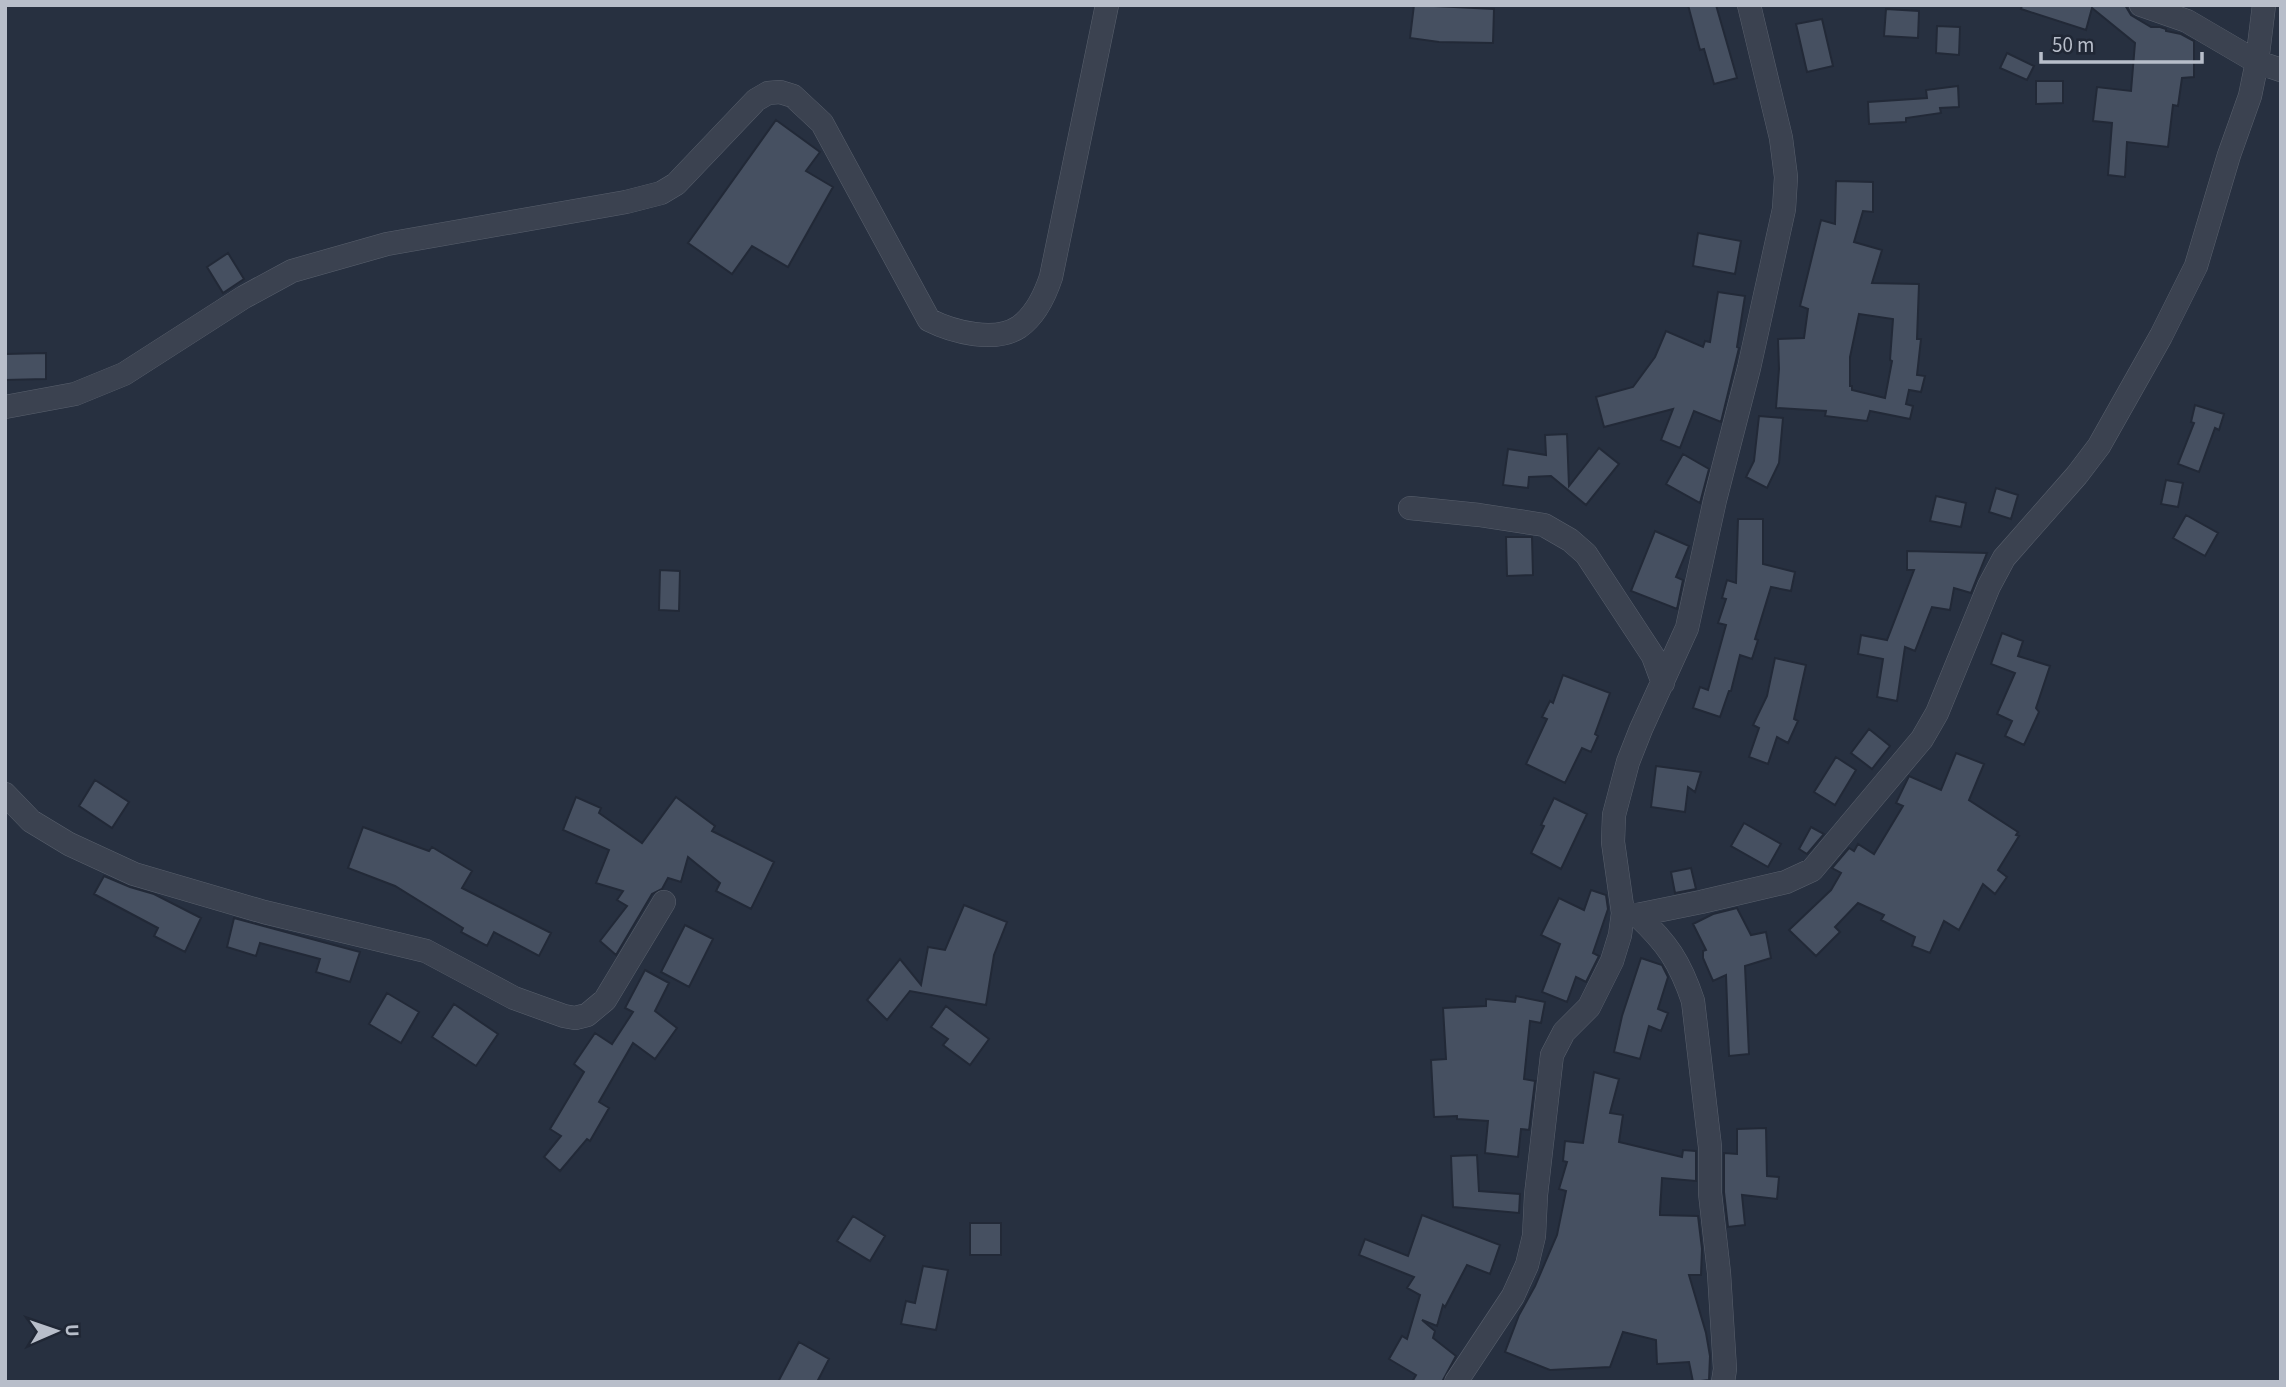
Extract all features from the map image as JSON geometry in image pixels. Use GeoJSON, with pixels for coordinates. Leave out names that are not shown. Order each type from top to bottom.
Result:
{"type":"FeatureCollection","features":[{"type":"Feature","properties":{"kind":"street"},"geometry":{"type":"LineString","coordinates":[[5,407],[75,394],[124,374],[244,297],[292,271],[387,244],[562,211],[626,202],[661,193],[676,184],[756,100],[768,93],[780,92],[793,96],[821,123],[929,320],[959,331],[1002,334],[1020,326],[1044,299],[1051,277],[1107,5]]}},
{"type":"Feature","properties":{"kind":"street"},"geometry":{"type":"LineString","coordinates":[[1456,1382],[1513,1296],[1527,1265],[1534,1236],[1538,1169],[1552,1055],[1564,1032],[1589,1007],[1612,961],[1630,914],[1613,842],[1614,815],[1628,762],[1686,628],[1715,500],[1733,438],[1784,209],[1786,177],[1781,138],[1749,5]]}},
{"type":"Feature","properties":{"kind":"street"},"geometry":{"type":"LineString","coordinates":[[2141,5],[2187,21],[2257,62],[2281,71]]}},
{"type":"Feature","properties":{"kind":"street"},"geometry":{"type":"LineString","coordinates":[[1630,914],[1786,882],[1812,870],[1922,739],[1937,713],[1989,586],[2004,558],[2099,446],[2182,297],[2196,266],[2229,155],[2250,96],[2264,5]]}},
{"type":"Feature","properties":{"kind":"street"},"geometry":{"type":"LineString","coordinates":[[1410,508],[1544,525],[1570,540],[1586,554],[1653,656],[1663,683]]}},
{"type":"Feature","properties":{"kind":"street"},"geometry":{"type":"LineString","coordinates":[[5,794],[31,821],[69,844],[134,874],[264,912],[426,951],[514,998],[575,1018],[587,1015],[605,1000],[664,902]]}},
{"type":"Feature","properties":{"kind":"street"},"geometry":{"type":"LineString","coordinates":[[1630,914],[1662,938],[1686,981],[1693,1001],[1710,1147],[1710,1193],[1725,1369],[1723,1382]]}},
{"type":"Feature","properties":{"kind":"building"},"geometry":{"type":"Polygon","coordinates":[[[1414,5],[1494,9],[1493,43],[1439,42],[1410,38],[1414,5]]]}},
{"type":"Feature","properties":{"kind":"building"},"geometry":{"type":"Polygon","coordinates":[[[1688,5],[1716,5],[1737,78],[1714,84],[1704,49],[1700,50],[1688,5]]]}},
{"type":"Feature","properties":{"kind":"building"},"geometry":{"type":"Polygon","coordinates":[[[2022,5],[2125,5],[2131,15],[2151,27],[2160,27],[2194,41],[2194,77],[2182,78],[2178,106],[2173,105],[2168,147],[2127,142],[2125,177],[2108,175],[2112,123],[2093,121],[2097,87],[2131,91],[2135,43],[2092,8],[2086,30],[2021,9],[2022,5]]]}},
{"type":"Feature","properties":{"kind":"building"},"geometry":{"type":"Polygon","coordinates":[[[1886,9],[1919,11],[1918,38],[1884,36],[1886,9]]]}},
{"type":"Feature","properties":{"kind":"building"},"geometry":{"type":"Polygon","coordinates":[[[1822,19],[1833,66],[1807,72],[1796,24],[1822,19]]]}},
{"type":"Feature","properties":{"kind":"building"},"geometry":{"type":"Polygon","coordinates":[[[1937,26],[1960,27],[1959,55],[1936,53],[1937,26]]]}},
{"type":"Feature","properties":{"kind":"building"},"geometry":{"type":"Polygon","coordinates":[[[2007,53],[2034,66],[2027,80],[2000,68],[2007,53]]]}},
{"type":"Feature","properties":{"kind":"building"},"geometry":{"type":"Polygon","coordinates":[[[2036,81],[2063,81],[2063,103],[2036,104],[2036,81]]]}},
{"type":"Feature","properties":{"kind":"building"},"geometry":{"type":"Polygon","coordinates":[[[1958,86],[1959,107],[1940,108],[1941,113],[1906,118],[1906,122],[1869,124],[1868,102],[1927,98],[1926,90],[1958,86]]]}},
{"type":"Feature","properties":{"kind":"building"},"geometry":{"type":"Polygon","coordinates":[[[776,120],[820,152],[806,171],[833,187],[788,267],[752,246],[732,274],[688,243],[776,120]]]}},
{"type":"Feature","properties":{"kind":"building"},"geometry":{"type":"Polygon","coordinates":[[[1836,181],[1873,182],[1873,212],[1863,211],[1854,242],[1882,250],[1872,283],[1919,284],[1917,339],[1921,339],[1917,375],[1925,376],[1921,392],[1909,390],[1906,404],[1913,406],[1910,419],[1870,411],[1867,421],[1825,416],[1826,411],[1776,408],[1778,339],[1804,338],[1808,309],[1800,306],[1821,220],[1835,224],[1836,181]],[[1859,314],[1850,357],[1852,390],[1885,398],[1892,361],[1893,319],[1859,314]]]}},
{"type":"Feature","properties":{"kind":"building"},"geometry":{"type":"Polygon","coordinates":[[[1698,233],[1741,241],[1735,274],[1693,266],[1698,233]]]}},
{"type":"Feature","properties":{"kind":"building"},"geometry":{"type":"Polygon","coordinates":[[[228,253],[244,279],[223,293],[207,267],[228,253]]]}},
{"type":"Feature","properties":{"kind":"building"},"geometry":{"type":"Polygon","coordinates":[[[1718,292],[1745,296],[1737,347],[1739,348],[1721,422],[1694,411],[1680,448],[1661,440],[1673,409],[1604,427],[1596,397],[1633,387],[1655,357],[1666,331],[1703,347],[1705,341],[1710,342],[1718,292]]]}},
{"type":"Feature","properties":{"kind":"building"},"geometry":{"type":"Polygon","coordinates":[[[46,353],[46,379],[5,380],[5,354],[46,353]]]}},
{"type":"Feature","properties":{"kind":"building"},"geometry":{"type":"Polygon","coordinates":[[[2195,405],[2224,414],[2219,430],[2215,428],[2199,472],[2178,464],[2194,423],[2191,422],[2195,405]]]}},
{"type":"Feature","properties":{"kind":"building"},"geometry":{"type":"Polygon","coordinates":[[[1759,416],[1783,418],[1779,463],[1767,488],[1746,477],[1754,461],[1759,416]]]}},
{"type":"Feature","properties":{"kind":"building"},"geometry":{"type":"Polygon","coordinates":[[[1567,434],[1569,486],[1599,448],[1619,464],[1586,505],[1551,476],[1529,477],[1528,488],[1503,485],[1508,449],[1546,455],[1545,435],[1567,434]]]}},
{"type":"Feature","properties":{"kind":"building"},"geometry":{"type":"Polygon","coordinates":[[[1683,454],[1709,469],[1700,503],[1666,484],[1683,454]]]}},
{"type":"Feature","properties":{"kind":"building"},"geometry":{"type":"Polygon","coordinates":[[[2166,480],[2183,483],[2178,507],[2161,504],[2166,480]]]}},
{"type":"Feature","properties":{"kind":"building"},"geometry":{"type":"Polygon","coordinates":[[[1996,488],[2018,495],[2011,519],[1989,512],[1996,488]]]}},
{"type":"Feature","properties":{"kind":"building"},"geometry":{"type":"Polygon","coordinates":[[[1936,496],[1966,503],[1961,527],[1930,521],[1936,496]]]}},
{"type":"Feature","properties":{"kind":"building"},"geometry":{"type":"Polygon","coordinates":[[[2186,515],[2218,533],[2205,556],[2173,538],[2186,515]]]}},
{"type":"Feature","properties":{"kind":"building"},"geometry":{"type":"Polygon","coordinates":[[[1738,519],[1763,519],[1763,564],[1795,572],[1791,591],[1771,587],[1755,639],[1758,640],[1752,659],[1740,655],[1731,691],[1720,717],[1693,708],[1700,687],[1708,690],[1726,625],[1718,623],[1726,599],[1722,598],[1727,580],[1736,583],[1738,519]]]}},
{"type":"Feature","properties":{"kind":"building"},"geometry":{"type":"Polygon","coordinates":[[[1655,531],[1689,546],[1676,577],[1683,580],[1677,609],[1631,591],[1655,531]]]}},
{"type":"Feature","properties":{"kind":"building"},"geometry":{"type":"Polygon","coordinates":[[[1506,537],[1532,537],[1533,575],[1507,576],[1506,537]]]}},
{"type":"Feature","properties":{"kind":"building"},"geometry":{"type":"Polygon","coordinates":[[[1907,551],[1987,553],[1971,593],[1954,588],[1950,610],[1932,607],[1915,651],[1905,647],[1897,701],[1877,697],[1883,659],[1858,654],[1861,635],[1887,640],[1914,570],[1907,570],[1907,551]]]}},
{"type":"Feature","properties":{"kind":"building"},"geometry":{"type":"Polygon","coordinates":[[[660,570],[680,571],[679,611],[659,610],[660,570]]]}},
{"type":"Feature","properties":{"kind":"building"},"geometry":{"type":"Polygon","coordinates":[[[2002,633],[2023,641],[2018,656],[2050,666],[2036,708],[2039,712],[2024,745],[2005,736],[2012,721],[1997,714],[2015,673],[1991,664],[2002,633]]]}},
{"type":"Feature","properties":{"kind":"building"},"geometry":{"type":"Polygon","coordinates":[[[1775,658],[1806,665],[1794,719],[1798,721],[1788,743],[1777,737],[1768,764],[1749,757],[1759,728],[1753,725],[1767,696],[1775,658]]]}},
{"type":"Feature","properties":{"kind":"building"},"geometry":{"type":"Polygon","coordinates":[[[1563,675],[1610,693],[1591,752],[1582,748],[1565,783],[1526,764],[1547,719],[1542,717],[1550,701],[1553,703],[1563,675]]]}},
{"type":"Feature","properties":{"kind":"building"},"geometry":{"type":"Polygon","coordinates":[[[1869,729],[1890,746],[1872,769],[1851,753],[1869,729]]]}},
{"type":"Feature","properties":{"kind":"building"},"geometry":{"type":"Polygon","coordinates":[[[1956,753],[1984,764],[1969,800],[2018,832],[2016,835],[2019,836],[1998,870],[2007,877],[1995,894],[1983,884],[1959,930],[1944,921],[1930,953],[1912,946],[1915,937],[1881,920],[1884,915],[1858,903],[1835,927],[1840,932],[1816,956],[1789,930],[1831,890],[1841,873],[1832,868],[1849,848],[1854,851],[1858,844],[1874,854],[1903,806],[1896,803],[1909,776],[1941,790],[1956,753]]]}},
{"type":"Feature","properties":{"kind":"building"},"geometry":{"type":"Polygon","coordinates":[[[1836,757],[1856,770],[1835,805],[1814,792],[1836,757]]]}},
{"type":"Feature","properties":{"kind":"building"},"geometry":{"type":"Polygon","coordinates":[[[1656,766],[1701,772],[1695,792],[1688,787],[1685,812],[1651,807],[1656,766]]]}},
{"type":"Feature","properties":{"kind":"building"},"geometry":{"type":"Polygon","coordinates":[[[95,780],[129,802],[112,828],[79,806],[95,780]]]}},
{"type":"Feature","properties":{"kind":"building"},"geometry":{"type":"Polygon","coordinates":[[[576,797],[601,808],[599,813],[642,843],[676,797],[715,826],[712,831],[774,862],[751,909],[716,891],[720,883],[688,857],[681,882],[668,878],[662,889],[652,894],[616,955],[600,941],[627,906],[617,900],[623,891],[596,883],[609,850],[563,830],[576,797]]]}},
{"type":"Feature","properties":{"kind":"building"},"geometry":{"type":"Polygon","coordinates":[[[1554,798],[1587,814],[1561,869],[1531,853],[1554,798]]]}},
{"type":"Feature","properties":{"kind":"building"},"geometry":{"type":"Polygon","coordinates":[[[1744,823],[1781,844],[1768,867],[1731,846],[1744,823]]]}},
{"type":"Feature","properties":{"kind":"building"},"geometry":{"type":"Polygon","coordinates":[[[363,827],[429,851],[432,847],[472,871],[462,888],[551,933],[539,956],[494,932],[487,946],[461,932],[463,928],[395,886],[348,868],[363,827]]]}},
{"type":"Feature","properties":{"kind":"building"},"geometry":{"type":"Polygon","coordinates":[[[1811,827],[1824,834],[1807,854],[1799,849],[1811,827]]]}},
{"type":"Feature","properties":{"kind":"building"},"geometry":{"type":"Polygon","coordinates":[[[1691,868],[1696,889],[1675,893],[1671,872],[1691,868]]]}},
{"type":"Feature","properties":{"kind":"building"},"geometry":{"type":"Polygon","coordinates":[[[104,876],[154,894],[201,918],[185,952],[154,936],[158,928],[94,894],[104,876]]]}},
{"type":"Feature","properties":{"kind":"building"},"geometry":{"type":"Polygon","coordinates":[[[1591,890],[1606,895],[1608,909],[1593,953],[1599,956],[1586,982],[1576,977],[1567,1002],[1542,992],[1560,944],[1541,935],[1559,898],[1584,910],[1591,890]]]}},
{"type":"Feature","properties":{"kind":"building"},"geometry":{"type":"Polygon","coordinates":[[[964,905],[1007,922],[994,955],[986,1005],[910,991],[887,1020],[867,1000],[900,959],[921,985],[928,947],[945,950],[964,905]]]}},
{"type":"Feature","properties":{"kind":"building"},"geometry":{"type":"Polygon","coordinates":[[[1737,908],[1751,935],[1766,932],[1771,958],[1745,966],[1749,1054],[1729,1056],[1726,975],[1713,981],[1703,958],[1703,951],[1706,950],[1693,924],[1713,914],[1737,908]]]}},
{"type":"Feature","properties":{"kind":"building"},"geometry":{"type":"Polygon","coordinates":[[[234,918],[360,952],[350,982],[316,972],[320,959],[260,943],[256,956],[227,947],[234,918]]]}},
{"type":"Feature","properties":{"kind":"building"},"geometry":{"type":"Polygon","coordinates":[[[685,925],[713,939],[689,987],[661,972],[685,925]]]}},
{"type":"Feature","properties":{"kind":"building"},"geometry":{"type":"Polygon","coordinates":[[[1641,958],[1662,965],[1668,977],[1658,1009],[1668,1013],[1661,1031],[1649,1026],[1640,1059],[1614,1052],[1622,1016],[1641,958]]]}},
{"type":"Feature","properties":{"kind":"building"},"geometry":{"type":"Polygon","coordinates":[[[645,970],[669,983],[655,1011],[677,1028],[655,1059],[633,1043],[599,1102],[609,1108],[590,1141],[587,1139],[560,1171],[544,1157],[561,1136],[550,1129],[584,1072],[574,1064],[595,1033],[612,1044],[633,1012],[625,1008],[645,970]]]}},
{"type":"Feature","properties":{"kind":"building"},"geometry":{"type":"Polygon","coordinates":[[[387,993],[419,1012],[401,1043],[369,1024],[387,993]]]}},
{"type":"Feature","properties":{"kind":"building"},"geometry":{"type":"Polygon","coordinates":[[[1516,996],[1545,1002],[1541,1023],[1530,1021],[1524,1079],[1535,1081],[1529,1130],[1521,1129],[1518,1157],[1485,1153],[1488,1121],[1457,1119],[1457,1116],[1434,1117],[1431,1060],[1446,1059],[1443,1008],[1486,1006],[1486,999],[1515,1002],[1516,996]]]}},
{"type":"Feature","properties":{"kind":"building"},"geometry":{"type":"Polygon","coordinates":[[[454,1004],[498,1034],[476,1066],[432,1037],[454,1004]]]}},
{"type":"Feature","properties":{"kind":"building"},"geometry":{"type":"Polygon","coordinates":[[[946,1006],[989,1039],[970,1065],[943,1045],[948,1039],[931,1027],[946,1006]]]}},
{"type":"Feature","properties":{"kind":"building"},"geometry":{"type":"Polygon","coordinates":[[[1594,1072],[1619,1079],[1610,1113],[1623,1115],[1619,1142],[1682,1157],[1683,1150],[1696,1151],[1696,1181],[1662,1178],[1660,1215],[1698,1216],[1702,1249],[1701,1275],[1689,1275],[1706,1333],[1710,1356],[1709,1380],[1693,1382],[1689,1362],[1657,1364],[1656,1340],[1623,1332],[1610,1367],[1550,1370],[1505,1352],[1519,1315],[1557,1235],[1566,1191],[1559,1189],[1567,1162],[1563,1161],[1565,1141],[1583,1143],[1594,1072]]]}},
{"type":"Feature","properties":{"kind":"building"},"geometry":{"type":"Polygon","coordinates":[[[1766,1128],[1767,1176],[1779,1177],[1777,1199],[1742,1195],[1745,1225],[1728,1227],[1724,1192],[1724,1153],[1737,1154],[1737,1129],[1766,1128]]]}},
{"type":"Feature","properties":{"kind":"building"},"geometry":{"type":"Polygon","coordinates":[[[1477,1155],[1479,1191],[1520,1194],[1519,1213],[1453,1207],[1451,1156],[1477,1155]]]}},
{"type":"Feature","properties":{"kind":"building"},"geometry":{"type":"Polygon","coordinates":[[[1422,1215],[1500,1245],[1490,1274],[1467,1265],[1445,1307],[1443,1305],[1437,1326],[1422,1320],[1435,1331],[1433,1338],[1456,1356],[1442,1382],[1412,1382],[1416,1375],[1389,1359],[1402,1336],[1407,1339],[1420,1295],[1407,1288],[1414,1277],[1359,1255],[1365,1239],[1408,1256],[1422,1215]]]}},
{"type":"Feature","properties":{"kind":"building"},"geometry":{"type":"Polygon","coordinates":[[[853,1216],[885,1236],[870,1261],[837,1241],[853,1216]]]}},
{"type":"Feature","properties":{"kind":"building"},"geometry":{"type":"Polygon","coordinates":[[[970,1223],[1001,1223],[1001,1255],[970,1255],[970,1223]]]}},
{"type":"Feature","properties":{"kind":"building"},"geometry":{"type":"Polygon","coordinates":[[[923,1266],[948,1270],[936,1330],[901,1324],[906,1301],[915,1303],[923,1266]]]}},
{"type":"Feature","properties":{"kind":"building"},"geometry":{"type":"Polygon","coordinates":[[[799,1342],[829,1359],[817,1382],[778,1382],[799,1342]]]}}]}
